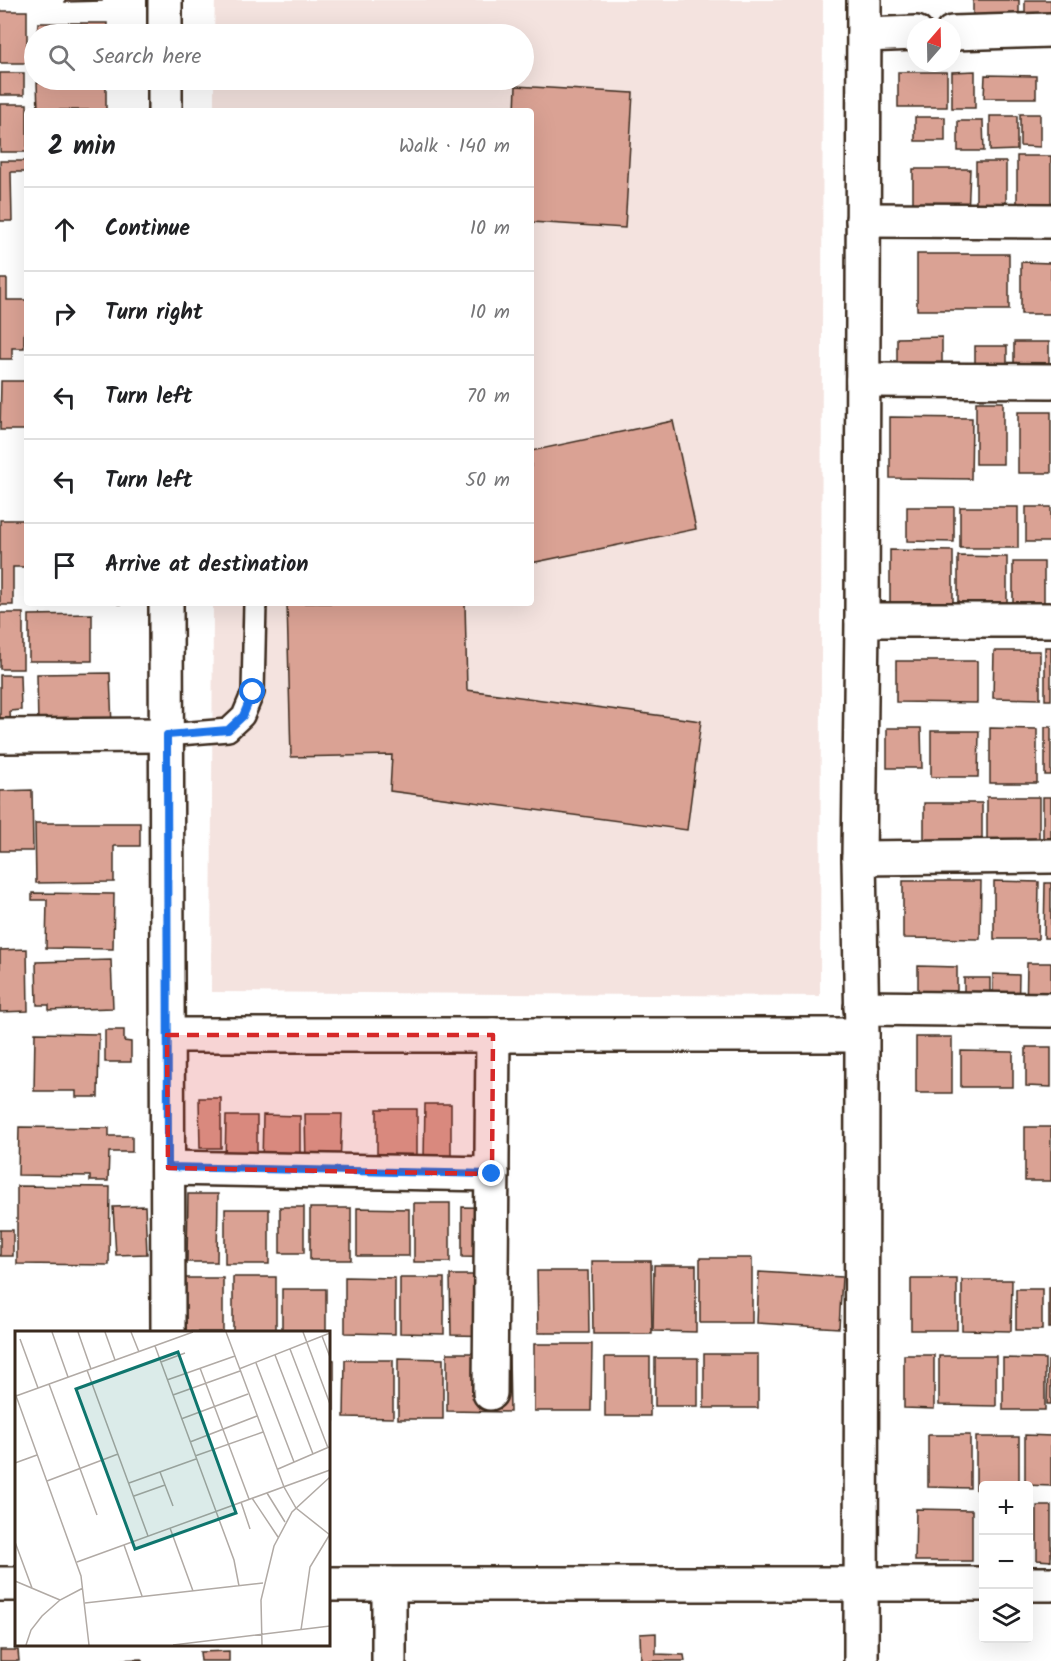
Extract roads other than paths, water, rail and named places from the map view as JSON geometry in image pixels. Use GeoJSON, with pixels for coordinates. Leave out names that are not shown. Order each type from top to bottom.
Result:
{"type":"FeatureCollection","features":[{"type":"Feature","properties":{"kind":"street"},"geometry":{"type":"LineString","coordinates":[[165,0],[165,24]]}},
{"type":"Feature","properties":{"kind":"street"},"geometry":{"type":"LineString","coordinates":[[861,1661],[862,1022],[859,858],[864,0]]}},
{"type":"Feature","properties":{"kind":"street"},"geometry":{"type":"LineString","coordinates":[[961,33],[1051,30]]}},
{"type":"Feature","properties":{"kind":"street"},"geometry":{"type":"LineString","coordinates":[[864,35],[907,33]]}},
{"type":"Feature","properties":{"kind":"street"},"geometry":{"type":"LineString","coordinates":[[165,90],[165,108]]}},
{"type":"Feature","properties":{"kind":"street"},"geometry":{"type":"LineString","coordinates":[[863,220],[1051,221]]}},
{"type":"Feature","properties":{"kind":"street"},"geometry":{"type":"LineString","coordinates":[[863,380],[1051,381]]}},
{"type":"Feature","properties":{"kind":"street"},"geometry":{"type":"LineString","coordinates":[[166,606],[168,1331]]}},
{"type":"Feature","properties":{"kind":"street"},"geometry":{"type":"LineString","coordinates":[[862,620],[1051,620]]}},
{"type":"Feature","properties":{"kind":"street"},"geometry":{"type":"LineString","coordinates":[[0,736],[167,735]]}},
{"type":"Feature","properties":{"kind":"street"},"geometry":{"type":"LineString","coordinates":[[859,858],[1051,856]]}},
{"type":"Feature","properties":{"kind":"street"},"geometry":{"type":"LineString","coordinates":[[167,1035],[493,1035],[862,1022],[1051,1010]]}},
{"type":"Feature","properties":{"kind":"street"},"geometry":{"type":"LineString","coordinates":[[490,1393],[493,1035]]}},
{"type":"Feature","properties":{"kind":"street"},"geometry":{"type":"LineString","coordinates":[[168,1167],[492,1174]]}},
{"type":"Feature","properties":{"kind":"street"},"geometry":{"type":"LineString","coordinates":[[330,1584],[979,1584]]}},
{"type":"Feature","properties":{"kind":"street"},"geometry":{"type":"LineString","coordinates":[[389,1584],[389,1661]]}},
{"type":"Feature","properties":{"kind":"street"},"geometry":{"type":"LineString","coordinates":[[1033,1584],[1051,1584]]}},
{"type":"Feature","properties":{"kind":"lane"},"geometry":{"type":"LineString","coordinates":[[167,735],[228,730],[243,716],[253,692],[255,606]]}}]}
